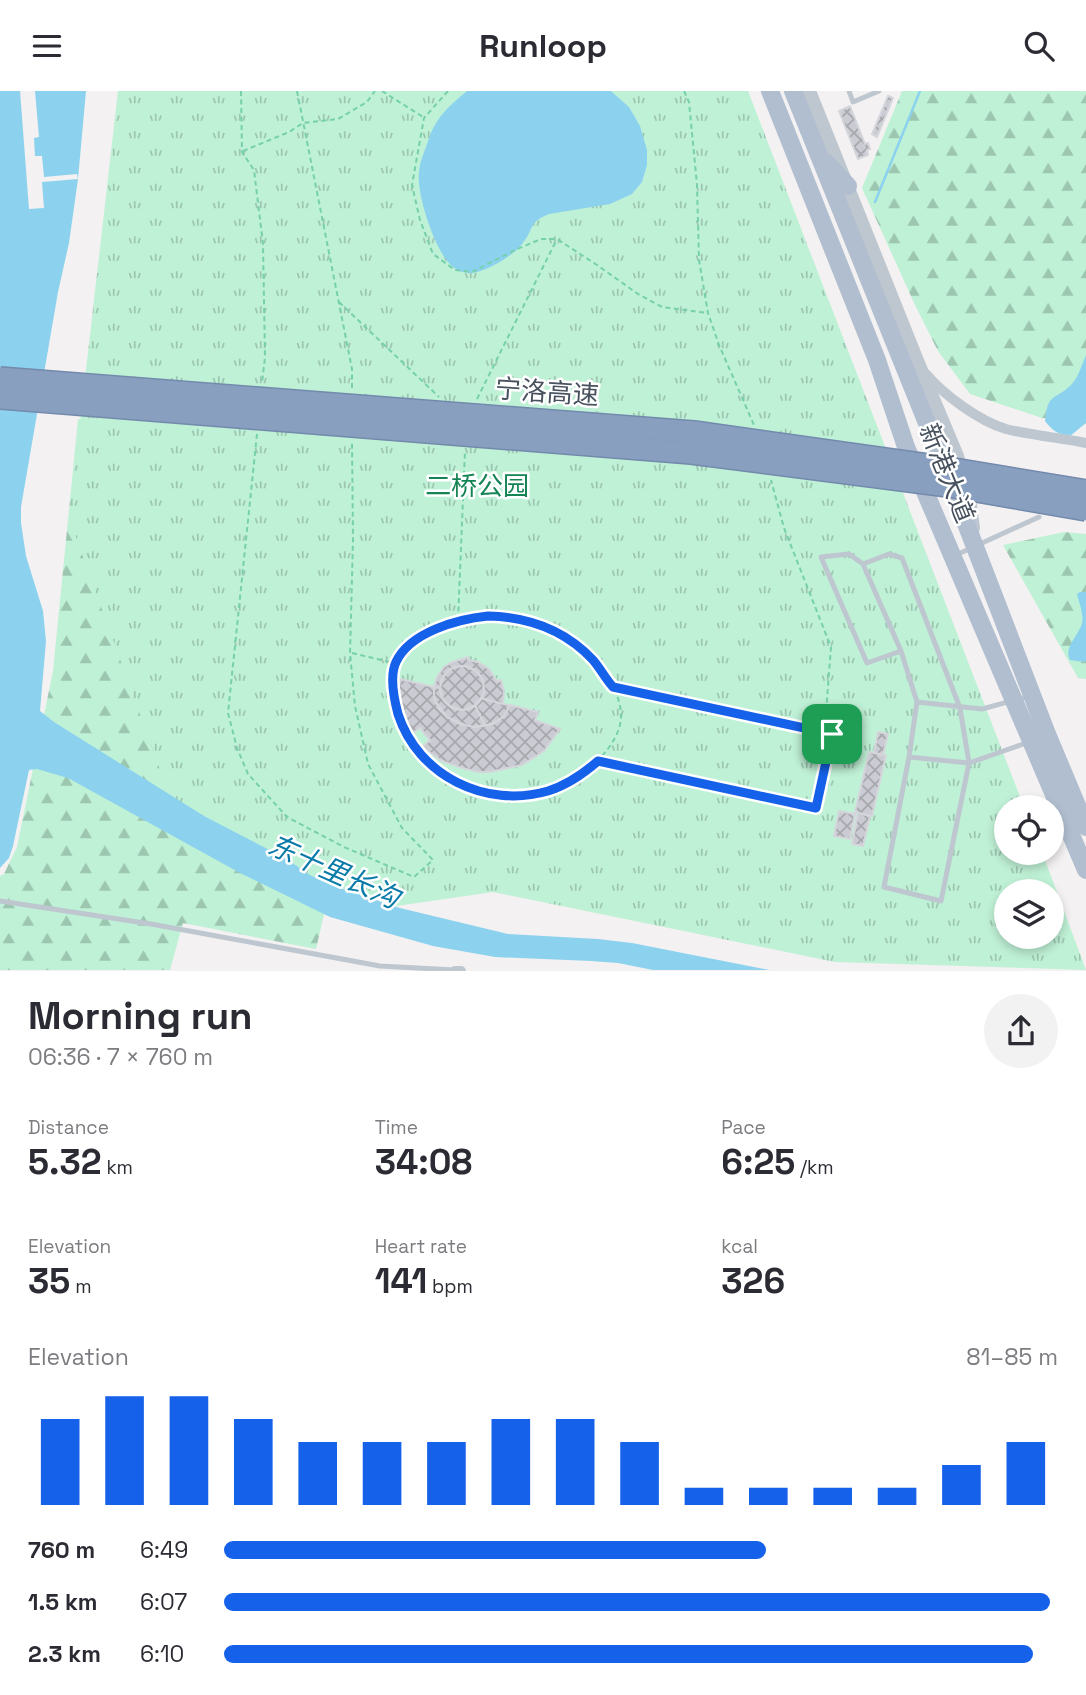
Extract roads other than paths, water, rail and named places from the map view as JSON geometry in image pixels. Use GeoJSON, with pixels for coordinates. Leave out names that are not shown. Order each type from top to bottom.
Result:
{"type":"FeatureCollection","features":[{"type":"Feature","properties":{"kind":"highway","name":"宁洛高速"},"geometry":{"type":"LineString","coordinates":[[0,378],[694,432],[942,467],[1086,491]]}},
{"type":"Feature","properties":{"kind":"highway","name":"宁洛高速"},"geometry":{"type":"LineString","coordinates":[[0,398],[691,453],[948,486],[1086,510]]}},
{"type":"Feature","properties":{"kind":"main road","name":"新港大道"},"geometry":{"type":"LineString","coordinates":[[770,91],[877,360],[906,447],[1086,870]]}},
{"type":"Feature","properties":{"kind":"main road","name":"新港大道"},"geometry":{"type":"LineString","coordinates":[[793,91],[1086,827]]}},
{"type":"Feature","properties":{"kind":"main road"},"geometry":{"type":"LineString","coordinates":[[818,154],[848,186]]}},
{"type":"Feature","properties":{"kind":"street"},"geometry":{"type":"LineString","coordinates":[[809,91],[957,456],[970,506],[975,547]]}},
{"type":"Feature","properties":{"kind":"street"},"geometry":{"type":"LineString","coordinates":[[918,363],[950,397],[971,412],[1004,429],[1086,443]]}},
{"type":"Feature","properties":{"kind":"street"},"geometry":{"type":"LineString","coordinates":[[455,970],[461,971]]}},
{"type":"Feature","properties":{"kind":"lane"},"geometry":{"type":"LineString","coordinates":[[849,91],[853,102],[879,91]]}},
{"type":"Feature","properties":{"kind":"lane"},"geometry":{"type":"LineString","coordinates":[[953,556],[1039,517]]}},
{"type":"Feature","properties":{"kind":"lane"},"geometry":{"type":"LineString","coordinates":[[863,564],[889,554],[902,558],[960,708],[969,763],[941,901],[884,887],[909,757],[916,702],[901,651],[863,564],[849,554],[821,557],[867,663],[901,651]]}},
{"type":"Feature","properties":{"kind":"lane"},"geometry":{"type":"LineString","coordinates":[[916,702],[982,709],[1032,695]]}},
{"type":"Feature","properties":{"kind":"lane"},"geometry":{"type":"LineString","coordinates":[[909,757],[969,763],[1030,742],[1047,733]]}},
{"type":"Feature","properties":{"kind":"lane"},"geometry":{"type":"LineString","coordinates":[[0,901],[151,924],[380,966],[455,970]]}},
{"type":"Feature","properties":{"kind":"water"},"geometry":{"type":"Polygon","coordinates":[[[0,91],[86,91],[69,243],[21,507],[26,556],[43,611],[46,641],[40,711],[204,816],[331,885],[400,908],[508,934],[632,943],[769,970],[653,970],[618,963],[495,957],[433,946],[330,917],[240,873],[68,778],[37,769],[29,770],[13,846],[9,858],[0,868],[0,91]]]}},
{"type":"Feature","properties":{"kind":"water"},"geometry":{"type":"Polygon","coordinates":[[[467,91],[611,91],[629,107],[640,126],[647,150],[647,165],[642,182],[632,194],[610,204],[542,217],[534,223],[518,249],[506,258],[477,272],[458,270],[446,259],[433,236],[420,194],[419,172],[435,125],[448,108],[467,91]]]}},
{"type":"Feature","properties":{"kind":"water"},"geometry":{"type":"Polygon","coordinates":[[[1086,355],[1086,423],[1070,436],[1062,435],[1045,421],[1048,406],[1052,399],[1073,383],[1086,355]]]}},
{"type":"Feature","properties":{"kind":"water"},"geometry":{"type":"Polygon","coordinates":[[[1086,592],[1084,662],[1070,660],[1068,655],[1082,623],[1077,594],[1086,592]]]}},
{"type":"Feature","properties":{"kind":"waterway"},"geometry":{"type":"LineString","coordinates":[[875,202],[920,91]]}},
{"type":"Feature","properties":{"kind":"park label","name":"二桥公园"},"geometry":{"type":"Point","coordinates":[477,486]}},
{"type":"Feature","properties":{"kind":"water label","name":"东十里长沟"},"geometry":{"type":"Point","coordinates":[334,871]}}]}
